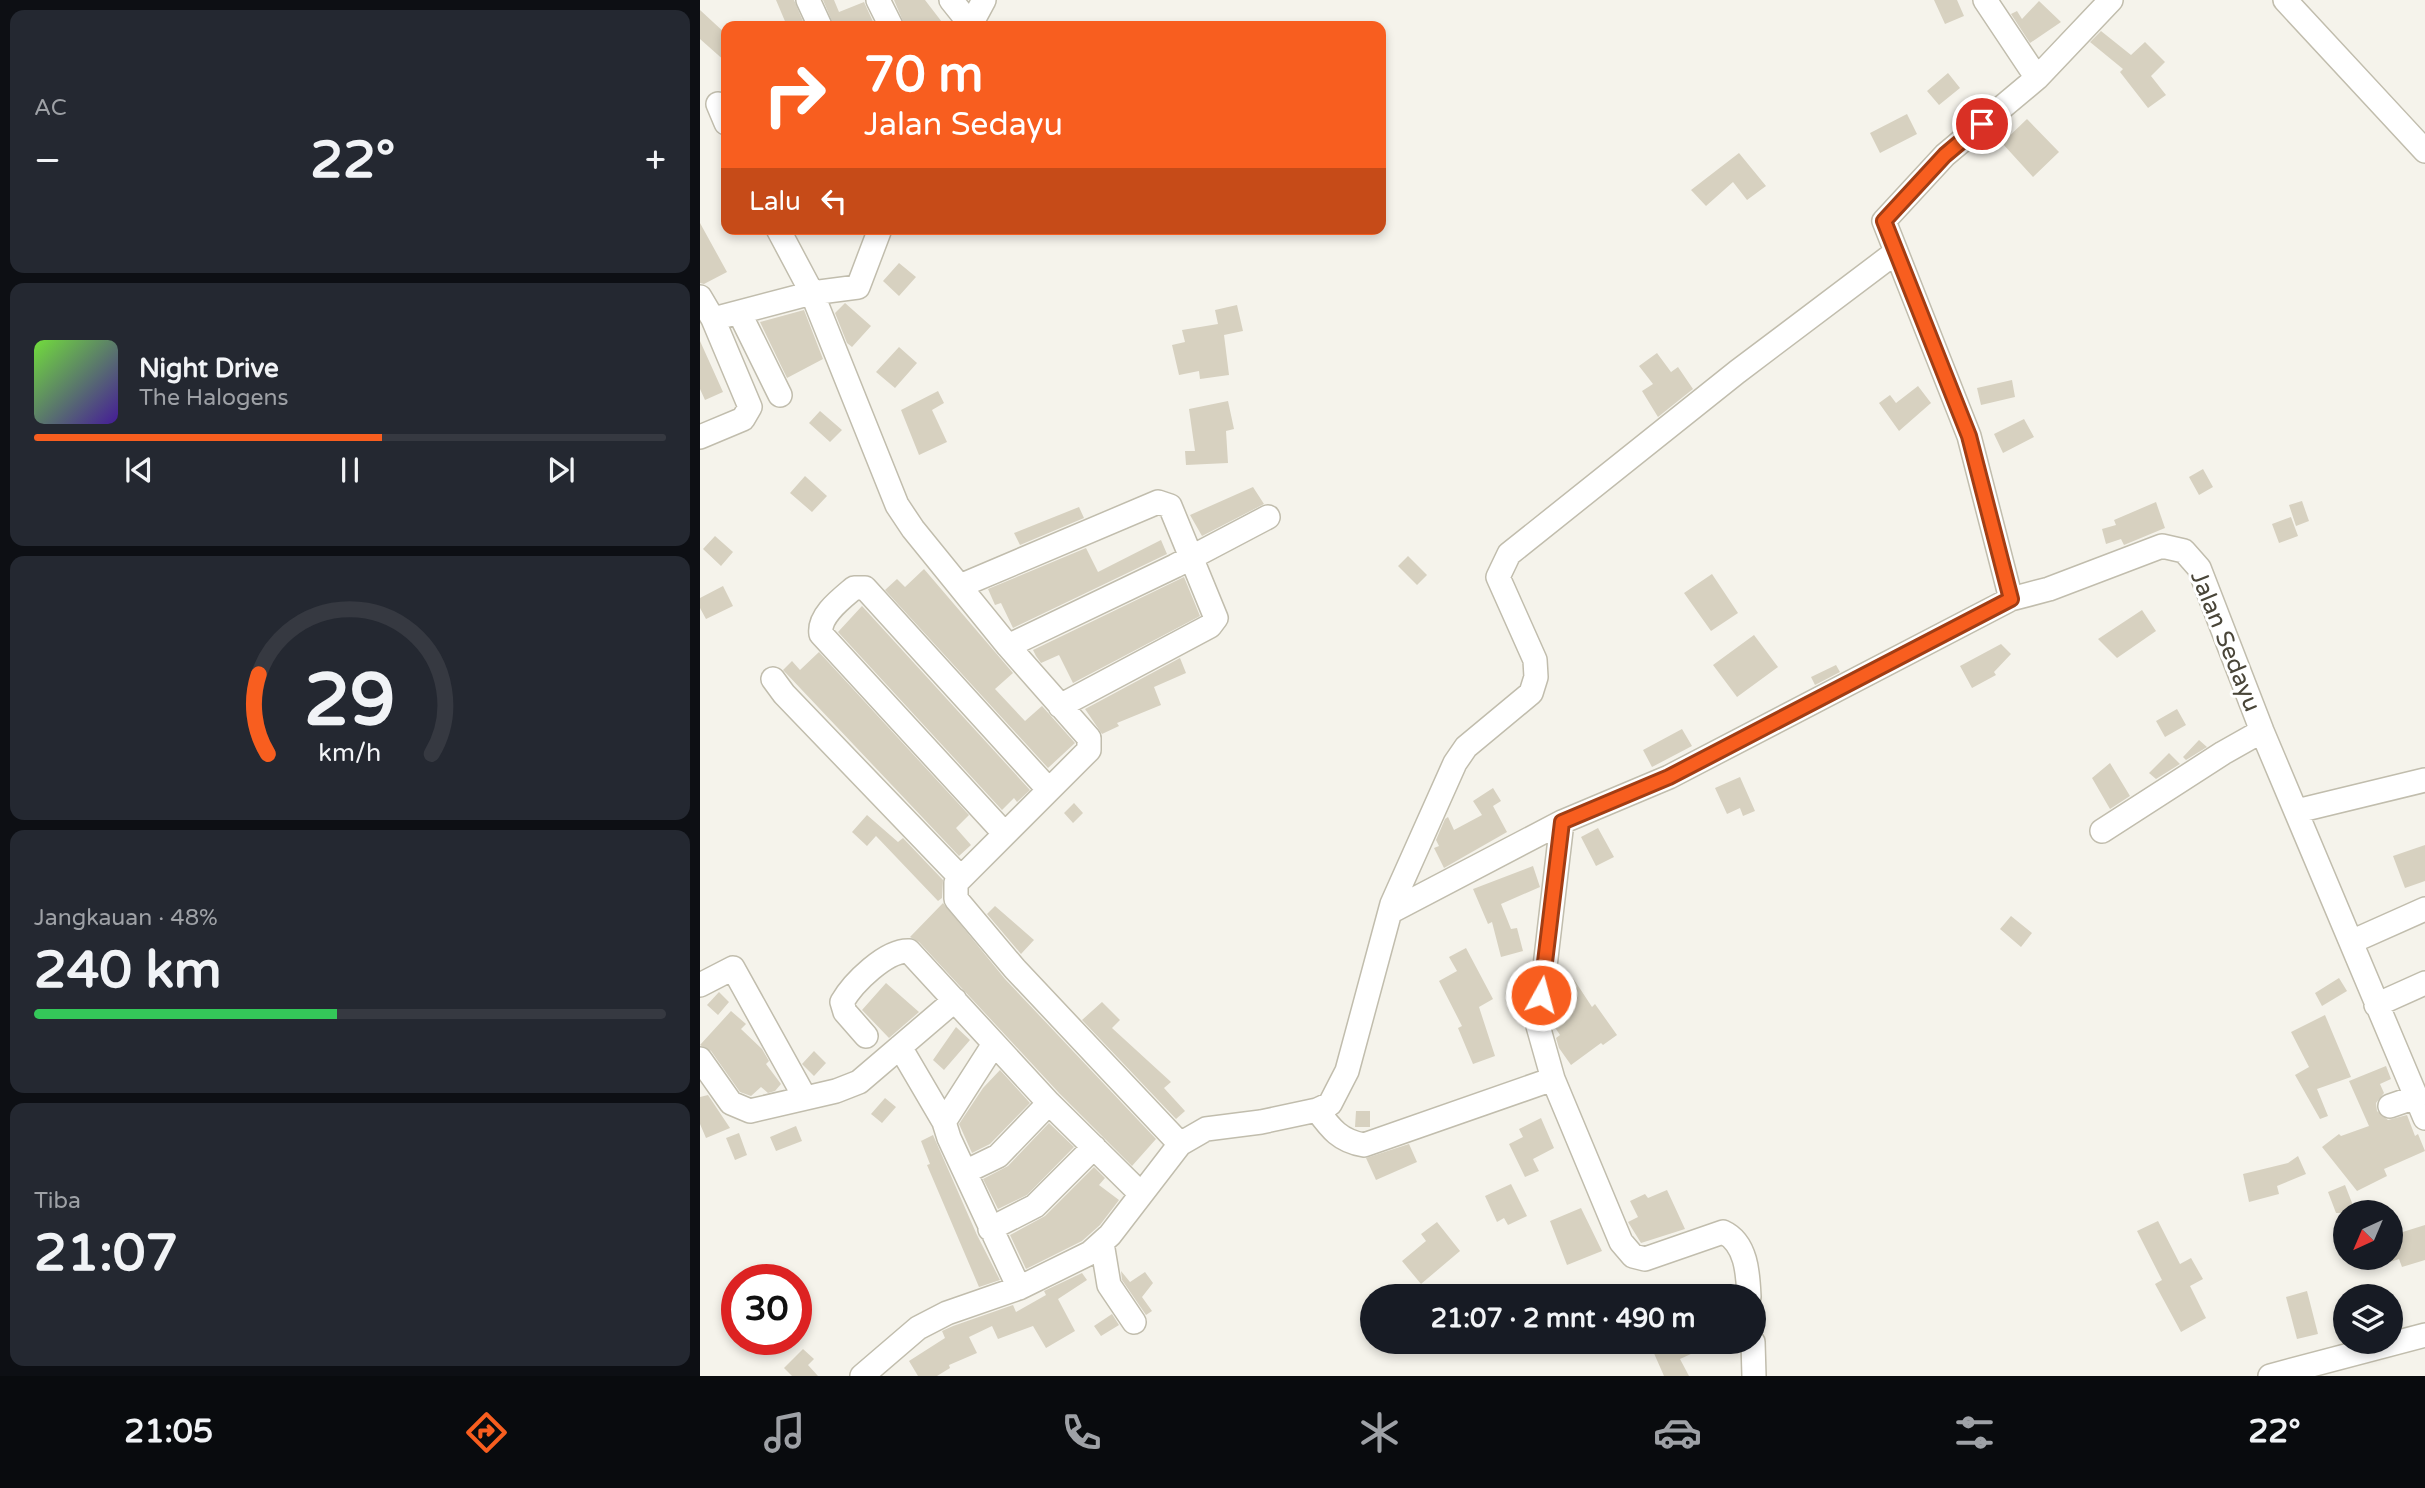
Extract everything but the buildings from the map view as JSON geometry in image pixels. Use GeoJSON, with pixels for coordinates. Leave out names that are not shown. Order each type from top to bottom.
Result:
{"type":"FeatureCollection","features":[{"type":"Feature","properties":{"kind":"street"},"geometry":{"type":"LineString","coordinates":[[808,0],[818,21]]}},
{"type":"Feature","properties":{"kind":"street"},"geometry":{"type":"LineString","coordinates":[[878,0],[888,21]]}},
{"type":"Feature","properties":{"kind":"street"},"geometry":{"type":"LineString","coordinates":[[951,0],[967,21]]}},
{"type":"Feature","properties":{"kind":"street"},"geometry":{"type":"LineString","coordinates":[[972,21],[984,0]]}},
{"type":"Feature","properties":{"kind":"street"},"geometry":{"type":"LineString","coordinates":[[1985,0],[2036,78]]}},
{"type":"Feature","properties":{"kind":"street"},"geometry":{"type":"LineString","coordinates":[[2011,599],[1969,436],[1884,221],[1900,200],[1945,155],[2036,78],[2111,0]]}},
{"type":"Feature","properties":{"kind":"street"},"geometry":{"type":"LineString","coordinates":[[2285,0],[2425,151]]}},
{"type":"Feature","properties":{"kind":"street"},"geometry":{"type":"LineString","coordinates":[[781,235],[812,293],[897,505],[1008,646],[1089,738],[1088,750],[961,878],[954,891],[956,899],[1015,969],[1180,1144]]}},
{"type":"Feature","properties":{"kind":"street"},"geometry":{"type":"LineString","coordinates":[[713,319],[812,293],[858,286],[878,235]]}},
{"type":"Feature","properties":{"kind":"street"},"geometry":{"type":"LineString","coordinates":[[862,1376],[918,1328],[947,1313],[1019,1289],[1090,1253],[1102,1243],[1180,1144],[1206,1129],[1261,1122],[1317,1110],[1330,1104],[1347,1071],[1390,912],[1460,754],[1531,693],[1534,685],[1535,660],[1498,577],[1508,554],[1737,372],[1896,252]]}},
{"type":"Feature","properties":{"kind":"street"},"geometry":{"type":"LineString","coordinates":[[700,297],[713,319],[750,407],[743,419],[700,437]]}},
{"type":"Feature","properties":{"kind":"street"},"geometry":{"type":"LineString","coordinates":[[740,314],[780,395]]}},
{"type":"Feature","properties":{"kind":"street"},"geometry":{"type":"LineString","coordinates":[[960,586],[1158,502],[1170,506],[1216,618],[1210,626],[1060,706]]}},
{"type":"Feature","properties":{"kind":"street"},"geometry":{"type":"LineString","coordinates":[[1008,646],[1268,517]]}},
{"type":"Feature","properties":{"kind":"street","name":"Jalan Sedayu"},"geometry":{"type":"LineString","coordinates":[[1390,912],[1562,822],[1669,777],[2011,599],[2049,589],[2162,546],[2184,551],[2199,568],[2262,731],[2425,1118]]}},
{"type":"Feature","properties":{"kind":"street"},"geometry":{"type":"LineString","coordinates":[[1005,834],[821,634],[822,621],[854,588],[865,588],[1049,790]]}},
{"type":"Feature","properties":{"kind":"street"},"geometry":{"type":"LineString","coordinates":[[774,679],[784,694],[961,878]]}},
{"type":"Feature","properties":{"kind":"street"},"geometry":{"type":"LineString","coordinates":[[2102,831],[2262,731]]}},
{"type":"Feature","properties":{"kind":"street"},"geometry":{"type":"LineString","coordinates":[[2297,811],[2425,780]]}},
{"type":"Feature","properties":{"kind":"street"},"geometry":{"type":"LineString","coordinates":[[1562,822],[1538,1020],[1553,1079],[1621,1242],[1628,1251],[1645,1259],[1723,1233],[1734,1240],[1744,1258],[1747,1284]]}},
{"type":"Feature","properties":{"kind":"street"},"geometry":{"type":"LineString","coordinates":[[2351,943],[2425,909]]}},
{"type":"Feature","properties":{"kind":"street"},"geometry":{"type":"LineString","coordinates":[[866,1036],[841,1004],[855,985],[896,952],[911,952],[1049,1103],[1141,1194]]}},
{"type":"Feature","properties":{"kind":"street"},"geometry":{"type":"LineString","coordinates":[[700,985],[733,968],[804,1096]]}},
{"type":"Feature","properties":{"kind":"street"},"geometry":{"type":"LineString","coordinates":[[2376,1005],[2425,983]]}},
{"type":"Feature","properties":{"kind":"street"},"geometry":{"type":"LineString","coordinates":[[700,1059],[731,1103],[750,1111],[804,1096],[836,1091],[859,1082],[954,1000]]}},
{"type":"Feature","properties":{"kind":"street"},"geometry":{"type":"LineString","coordinates":[[944,1122],[994,1044]]}},
{"type":"Feature","properties":{"kind":"street"},"geometry":{"type":"LineString","coordinates":[[900,1047],[922,1078],[944,1122],[1019,1289]]}},
{"type":"Feature","properties":{"kind":"street"},"geometry":{"type":"LineString","coordinates":[[1317,1110],[1335,1134],[1350,1143],[1364,1144],[1553,1079]]}},
{"type":"Feature","properties":{"kind":"street"},"geometry":{"type":"LineString","coordinates":[[2390,1106],[2416,1097]]}},
{"type":"Feature","properties":{"kind":"street"},"geometry":{"type":"LineString","coordinates":[[965,1172],[998,1156],[1049,1103]]}},
{"type":"Feature","properties":{"kind":"street"},"geometry":{"type":"LineString","coordinates":[[990,1229],[1035,1206],[1094,1147]]}},
{"type":"Feature","properties":{"kind":"street"},"geometry":{"type":"LineString","coordinates":[[1102,1243],[1109,1285],[1134,1321]]}},
{"type":"Feature","properties":{"kind":"street"},"geometry":{"type":"LineString","coordinates":[[2270,1376],[2425,1335]]}},
{"type":"Feature","properties":{"kind":"street"},"geometry":{"type":"LineString","coordinates":[[1753,1354],[1754,1376]]}},
{"type":"Feature","properties":{"kind":"route"},"geometry":{"type":"LineString","coordinates":[[1541,995],[1562,822],[1669,777],[2011,599],[1969,436],[1884,221],[1900,200],[1945,155],[1982,124]]}}]}
